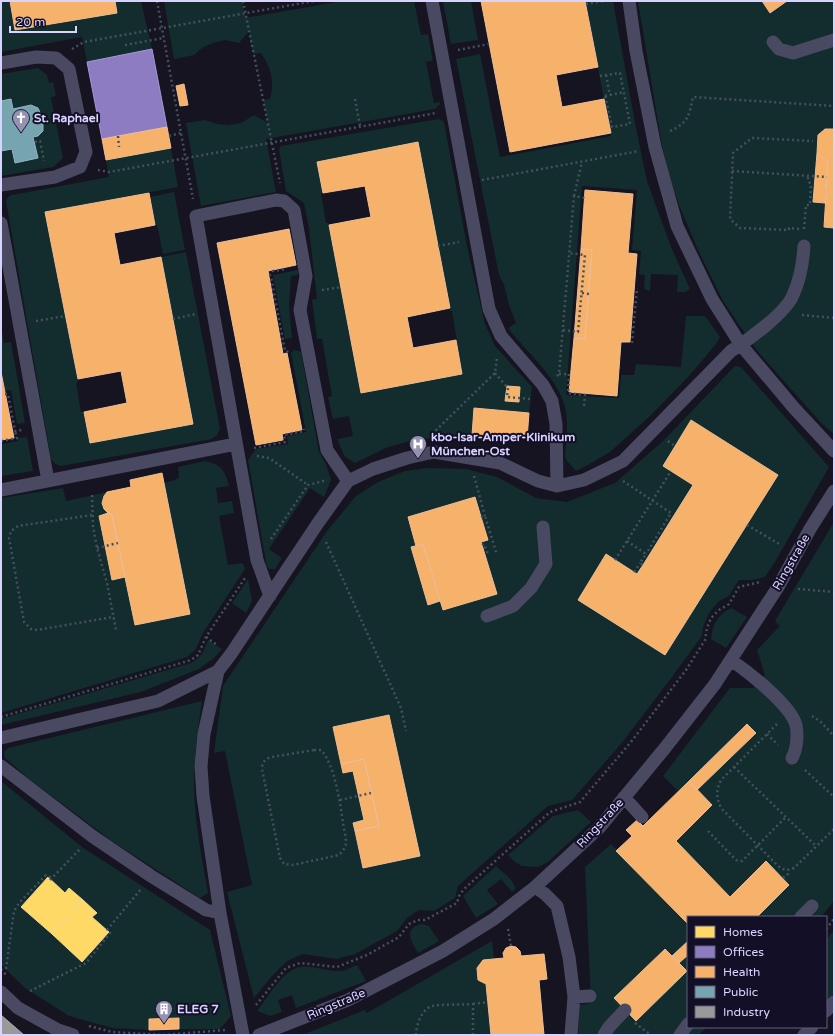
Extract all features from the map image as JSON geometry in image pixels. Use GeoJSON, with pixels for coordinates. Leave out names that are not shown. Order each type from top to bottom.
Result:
{"type":"FeatureCollection","features":[{"type":"Feature","properties":{"kind":"lane"},"geometry":{"type":"LineString","coordinates":[[432,1],[489,309],[501,336],[543,385],[552,401],[556,424],[557,486]]}},
{"type":"Feature","properties":{"kind":"lane"},"geometry":{"type":"LineString","coordinates":[[629,1],[636,51],[654,147],[678,226],[712,300],[741,345],[794,408],[834,450]]}},
{"type":"Feature","properties":{"kind":"lane"},"geometry":{"type":"LineString","coordinates":[[773,42],[779,49],[793,53],[834,40]]}},
{"type":"Feature","properties":{"kind":"lane"},"geometry":{"type":"LineString","coordinates":[[1,63],[36,57],[56,58],[69,68],[86,152],[80,167],[55,177],[1,185]]}},
{"type":"Feature","properties":{"kind":"lane"},"geometry":{"type":"LineString","coordinates":[[270,596],[257,560],[196,216],[276,200],[284,201],[294,210],[306,276],[300,310],[327,450],[346,477]]}},
{"type":"Feature","properties":{"kind":"lane"},"geometry":{"type":"LineString","coordinates":[[1,223],[48,481]]}},
{"type":"Feature","properties":{"kind":"lane"},"geometry":{"type":"LineString","coordinates":[[243,1035],[220,913],[202,796],[201,766],[204,734],[218,671],[270,596],[346,477],[407,458],[434,452],[500,463],[538,481],[557,486],[584,480],[623,461],[731,351],[741,345],[780,314],[793,296],[803,261],[804,246]]}},
{"type":"Feature","properties":{"kind":"lane"},"geometry":{"type":"LineString","coordinates":[[1,490],[236,444]]}},
{"type":"Feature","properties":{"kind":"lane","name":"Ringstraße"},"geometry":{"type":"LineString","coordinates":[[259,1035],[348,1000],[443,951],[494,919],[536,887],[599,828],[716,684],[778,587],[810,529],[834,491]]}},
{"type":"Feature","properties":{"kind":"lane"},"geometry":{"type":"LineString","coordinates":[[487,616],[513,606],[530,588],[546,564],[543,527]]}},
{"type":"Feature","properties":{"kind":"lane"},"geometry":{"type":"LineString","coordinates":[[730,660],[759,681],[790,714],[796,725],[797,738],[795,752],[792,758]]}},
{"type":"Feature","properties":{"kind":"lane"},"geometry":{"type":"LineString","coordinates":[[1,738],[158,701],[218,671]]}},
{"type":"Feature","properties":{"kind":"lane"},"geometry":{"type":"LineString","coordinates":[[1,766],[92,836],[151,876],[206,910],[220,913]]}},
{"type":"Feature","properties":{"kind":"lane"},"geometry":{"type":"LineString","coordinates":[[624,797],[642,817]]}},
{"type":"Feature","properties":{"kind":"lane"},"geometry":{"type":"LineString","coordinates":[[536,887],[557,906],[569,957],[574,997],[570,1035]]}},
{"type":"Feature","properties":{"kind":"lane"},"geometry":{"type":"LineString","coordinates":[[802,916],[812,906]]}},
{"type":"Feature","properties":{"kind":"lane"},"geometry":{"type":"LineString","coordinates":[[1,992],[18,1008],[58,1030],[74,1035]]}},
{"type":"Feature","properties":{"kind":"lane"},"geometry":{"type":"LineString","coordinates":[[574,997],[590,996]]}},
{"type":"Feature","properties":{"kind":"lane"},"geometry":{"type":"LineString","coordinates":[[827,1010],[834,1002]]}},
{"type":"Feature","properties":{"kind":"lane"},"geometry":{"type":"LineString","coordinates":[[604,1035],[609,1027],[625,1010]]}},
{"type":"Feature","properties":{"kind":"lane"},"geometry":{"type":"LineString","coordinates":[[680,1035],[687,1025]]}},
{"type":"Feature","properties":{"kind":"path"},"geometry":{"type":"LineString","coordinates":[[157,1],[196,216]]}},
{"type":"Feature","properties":{"kind":"path"},"geometry":{"type":"LineString","coordinates":[[243,1],[284,201]]}},
{"type":"Feature","properties":{"kind":"path"},"geometry":{"type":"LineString","coordinates":[[56,58],[84,42],[314,1]]}},
{"type":"Feature","properties":{"kind":"path"},"geometry":{"type":"LineString","coordinates":[[586,4],[604,1]]}},
{"type":"Feature","properties":{"kind":"path"},"geometry":{"type":"LineString","coordinates":[[125,45],[164,38]]}},
{"type":"Feature","properties":{"kind":"path"},"geometry":{"type":"LineString","coordinates":[[463,49],[489,44]]}},
{"type":"Feature","properties":{"kind":"path"},"geometry":{"type":"LineString","coordinates":[[600,76],[620,72],[624,92],[630,124],[612,127],[604,96],[624,92]]}},
{"type":"Feature","properties":{"kind":"path"},"geometry":{"type":"LineString","coordinates":[[606,75],[610,95]]}},
{"type":"Feature","properties":{"kind":"path"},"geometry":{"type":"LineString","coordinates":[[678,128],[684,124],[690,114],[693,97],[834,106]]}},
{"type":"Feature","properties":{"kind":"path"},"geometry":{"type":"LineString","coordinates":[[355,99],[360,126]]}},
{"type":"Feature","properties":{"kind":"path"},"geometry":{"type":"LineString","coordinates":[[80,167],[108,172],[452,110]]}},
{"type":"Feature","properties":{"kind":"path"},"geometry":{"type":"LineString","coordinates":[[168,136],[181,134]]}},
{"type":"Feature","properties":{"kind":"path"},"geometry":{"type":"LineString","coordinates":[[118,136],[119,147]]}},
{"type":"Feature","properties":{"kind":"path"},"geometry":{"type":"LineString","coordinates":[[808,176],[808,181],[811,184],[810,205],[806,205],[804,229],[789,228],[789,230],[740,228],[730,219],[733,153],[752,138],[813,141]]}},
{"type":"Feature","properties":{"kind":"path"},"geometry":{"type":"LineString","coordinates":[[34,142],[40,141]]}},
{"type":"Feature","properties":{"kind":"path"},"geometry":{"type":"LineString","coordinates":[[466,184],[645,150]]}},
{"type":"Feature","properties":{"kind":"path"},"geometry":{"type":"LineString","coordinates":[[559,374],[574,196],[582,162]]}},
{"type":"Feature","properties":{"kind":"path"},"geometry":{"type":"LineString","coordinates":[[732,171],[827,177]]}},
{"type":"Feature","properties":{"kind":"path"},"geometry":{"type":"LineString","coordinates":[[574,196],[585,198]]}},
{"type":"Feature","properties":{"kind":"path"},"geometry":{"type":"LineString","coordinates":[[438,246],[460,242]]}},
{"type":"Feature","properties":{"kind":"path"},"geometry":{"type":"LineString","coordinates":[[563,330],[578,332],[585,255],[569,254]]}},
{"type":"Feature","properties":{"kind":"path"},"geometry":{"type":"LineString","coordinates":[[273,270],[282,270]]}},
{"type":"Feature","properties":{"kind":"path"},"geometry":{"type":"LineString","coordinates":[[268,275],[271,276],[285,352],[289,351],[290,358]]}},
{"type":"Feature","properties":{"kind":"path"},"geometry":{"type":"LineString","coordinates":[[317,291],[341,287]]}},
{"type":"Feature","properties":{"kind":"path"},"geometry":{"type":"LineString","coordinates":[[632,343],[636,288]]}},
{"type":"Feature","properties":{"kind":"path"},"geometry":{"type":"LineString","coordinates":[[582,293],[589,294]]}},
{"type":"Feature","properties":{"kind":"path"},"geometry":{"type":"LineString","coordinates":[[172,319],[195,314]]}},
{"type":"Feature","properties":{"kind":"path"},"geometry":{"type":"LineString","coordinates":[[46,320],[65,316]]}},
{"type":"Feature","properties":{"kind":"path"},"geometry":{"type":"LineString","coordinates":[[430,435],[495,373],[501,336]]}},
{"type":"Feature","properties":{"kind":"path"},"geometry":{"type":"LineString","coordinates":[[495,373],[508,388],[507,397],[552,401]]}},
{"type":"Feature","properties":{"kind":"path"},"geometry":{"type":"LineString","coordinates":[[543,385],[559,374],[570,374],[568,393],[585,395],[584,406]]}},
{"type":"Feature","properties":{"kind":"path"},"geometry":{"type":"LineString","coordinates":[[5,394],[8,394],[14,424]]}},
{"type":"Feature","properties":{"kind":"path"},"geometry":{"type":"LineString","coordinates":[[251,443],[252,448],[285,442],[284,435],[304,431],[303,424]]}},
{"type":"Feature","properties":{"kind":"path"},"geometry":{"type":"LineString","coordinates":[[1,441],[17,438],[15,431]]}},
{"type":"Feature","properties":{"kind":"path"},"geometry":{"type":"LineString","coordinates":[[238,458],[254,455],[269,458],[308,485]]}},
{"type":"Feature","properties":{"kind":"path"},"geometry":{"type":"LineString","coordinates":[[469,458],[496,552]]}},
{"type":"Feature","properties":{"kind":"path"},"geometry":{"type":"LineString","coordinates":[[615,560],[671,471]]}},
{"type":"Feature","properties":{"kind":"path"},"geometry":{"type":"LineString","coordinates":[[1,716],[191,660],[198,655],[206,637],[308,485],[334,478],[346,477]]}},
{"type":"Feature","properties":{"kind":"path"},"geometry":{"type":"LineString","coordinates":[[620,479],[671,513],[641,564],[634,572]]}},
{"type":"Feature","properties":{"kind":"path"},"geometry":{"type":"LineString","coordinates":[[92,496],[92,526],[116,630]]}},
{"type":"Feature","properties":{"kind":"path"},"geometry":{"type":"LineString","coordinates":[[92,515],[18,526],[11,531],[9,538],[24,622],[31,629],[37,630],[113,617]]}},
{"type":"Feature","properties":{"kind":"path"},"geometry":{"type":"LineString","coordinates":[[481,517],[485,516]]}},
{"type":"Feature","properties":{"kind":"path"},"geometry":{"type":"LineString","coordinates":[[318,523],[401,708],[406,731]]}},
{"type":"Feature","properties":{"kind":"path"},"geometry":{"type":"LineString","coordinates":[[747,525],[784,548]]}},
{"type":"Feature","properties":{"kind":"path"},"geometry":{"type":"LineString","coordinates":[[627,541],[646,554]]}},
{"type":"Feature","properties":{"kind":"path"},"geometry":{"type":"LineString","coordinates":[[96,548],[118,543]]}},
{"type":"Feature","properties":{"kind":"path"},"geometry":{"type":"LineString","coordinates":[[482,545],[484,544],[488,554]]}},
{"type":"Feature","properties":{"kind":"path"},"geometry":{"type":"LineString","coordinates":[[82,1024],[112,1032],[164,1035],[223,1031],[246,1017],[286,968],[300,963],[337,967],[367,955],[399,937],[409,924],[418,920],[425,920],[457,903],[459,896],[464,889],[550,812],[580,802],[631,742],[686,670],[705,640],[707,628],[711,618],[719,610],[729,604],[739,587],[765,582]]}},
{"type":"Feature","properties":{"kind":"path"},"geometry":{"type":"LineString","coordinates":[[795,589],[834,592]]}},
{"type":"Feature","properties":{"kind":"path"},"geometry":{"type":"LineString","coordinates":[[788,871],[783,870],[777,865],[721,808],[717,799],[717,788],[721,780],[782,719],[790,714],[797,712],[812,716],[820,721],[834,736]]}},
{"type":"Feature","properties":{"kind":"path"},"geometry":{"type":"LineString","coordinates":[[321,750],[326,756],[330,765],[340,800],[346,842],[344,850],[340,855],[293,865],[284,864],[280,858],[262,764],[267,758],[321,750]]}},
{"type":"Feature","properties":{"kind":"path"},"geometry":{"type":"LineString","coordinates":[[734,767],[816,846]]}},
{"type":"Feature","properties":{"kind":"path"},"geometry":{"type":"LineString","coordinates":[[340,800],[372,793]]}},
{"type":"Feature","properties":{"kind":"path"},"geometry":{"type":"LineString","coordinates":[[708,831],[736,860],[742,860],[786,818]]}},
{"type":"Feature","properties":{"kind":"path"},"geometry":{"type":"LineString","coordinates":[[783,878],[788,874],[788,871],[794,868],[834,828]]}},
{"type":"Feature","properties":{"kind":"path"},"geometry":{"type":"LineString","coordinates":[[6,969],[14,911],[19,903],[46,876],[51,879],[92,836]]}},
{"type":"Feature","properties":{"kind":"path"},"geometry":{"type":"LineString","coordinates":[[30,991],[86,963],[110,933],[107,929],[151,876]]}},
{"type":"Feature","properties":{"kind":"path"},"geometry":{"type":"LineString","coordinates":[[827,928],[834,919]]}},
{"type":"Feature","properties":{"kind":"path"},"geometry":{"type":"LineString","coordinates":[[507,925],[511,946]]}},
{"type":"Feature","properties":{"kind":"path"},"geometry":{"type":"LineString","coordinates":[[1,970],[11,980]]}},
{"type":"Feature","properties":{"kind":"path"},"geometry":{"type":"LineString","coordinates":[[416,1035],[422,1015],[431,1006],[488,1002]]}},
{"type":"Feature","properties":{"kind":"path"},"geometry":{"type":"LineString","coordinates":[[473,1004],[473,1035]]}},
{"type":"Feature","properties":{"kind":"path"},"geometry":{"type":"LineString","coordinates":[[633,1021],[651,1035]]}},
{"type":"Feature","properties":{"kind":"green space"},"geometry":{"type":"Polygon","coordinates":[[[1,1],[10,1],[16,30],[116,12],[115,1],[141,1],[152,49],[87,62],[82,37],[1,52],[1,1]]]}},
{"type":"Feature","properties":{"kind":"green space"},"geometry":{"type":"Polygon","coordinates":[[[164,1],[242,1],[245,18],[342,1],[414,1],[421,35],[428,34],[433,61],[426,62],[434,103],[440,102],[440,104],[435,109],[266,139],[276,192],[201,206],[186,123],[205,120],[217,124],[229,125],[241,123],[254,115],[268,123],[263,100],[270,99],[272,80],[270,69],[261,53],[253,54],[249,31],[239,43],[225,40],[202,48],[194,55],[174,59],[164,1]]]}},
{"type":"Feature","properties":{"kind":"green space"},"geometry":{"type":"Polygon","coordinates":[[[443,1],[471,1],[478,40],[451,44],[443,1]]]}},
{"type":"Feature","properties":{"kind":"green space"},"geometry":{"type":"Polygon","coordinates":[[[585,1],[613,1],[647,181],[671,247],[690,289],[685,292],[677,292],[678,275],[651,274],[650,291],[644,289],[645,275],[639,274],[641,251],[632,250],[637,190],[582,186],[566,395],[619,398],[621,375],[634,375],[636,364],[681,367],[686,316],[705,316],[720,337],[716,344],[689,376],[650,416],[610,452],[576,471],[565,457],[567,419],[561,395],[548,375],[508,328],[516,323],[509,305],[504,285],[499,275],[456,59],[480,54],[500,157],[611,136],[585,1]]]}},
{"type":"Feature","properties":{"kind":"green space"},"geometry":{"type":"Polygon","coordinates":[[[638,1],[762,1],[770,13],[787,1],[834,1],[834,129],[825,129],[818,135],[813,202],[825,203],[824,227],[834,228],[834,434],[823,425],[759,353],[723,301],[698,250],[679,205],[662,146],[638,1]]]}},
{"type":"Feature","properties":{"kind":"green space"},"geometry":{"type":"Polygon","coordinates":[[[38,68],[47,75],[49,83],[53,82],[56,96],[51,97],[63,158],[53,167],[1,176],[1,151],[12,149],[15,163],[38,158],[33,137],[41,132],[43,121],[38,108],[31,105],[13,109],[11,99],[1,101],[1,74],[38,68]]]}},
{"type":"Feature","properties":{"kind":"green space"},"geometry":{"type":"Polygon","coordinates":[[[439,119],[444,122],[468,251],[485,324],[495,346],[532,387],[529,413],[474,408],[471,441],[421,438],[388,447],[355,463],[345,457],[337,439],[353,436],[349,416],[333,419],[328,397],[332,396],[322,339],[317,339],[312,300],[317,299],[309,228],[304,203],[286,191],[279,149],[281,146],[439,119]],[[418,143],[317,162],[323,193],[321,194],[326,223],[329,225],[361,393],[462,374],[452,311],[450,311],[418,143]]]}},
{"type":"Feature","properties":{"kind":"green space"},"geometry":{"type":"Polygon","coordinates":[[[171,148],[178,187],[46,212],[78,379],[78,382],[76,383],[81,412],[84,412],[90,443],[193,424],[161,257],[186,252],[220,429],[217,435],[212,439],[61,466],[55,464],[51,459],[6,201],[8,197],[12,195],[109,177],[106,160],[171,148]]]}},
{"type":"Feature","properties":{"kind":"green space"},"geometry":{"type":"Polygon","coordinates":[[[174,192],[185,250],[163,254],[157,225],[155,225],[150,197],[174,192]]]}},
{"type":"Feature","properties":{"kind":"green space"},"geometry":{"type":"Polygon","coordinates":[[[298,270],[298,275],[291,276],[289,307],[292,338],[285,339],[273,275],[298,270]]]}},
{"type":"Feature","properties":{"kind":"green space"},"geometry":{"type":"Polygon","coordinates":[[[1,325],[4,343],[11,342],[25,423],[17,424],[11,390],[5,391],[1,372],[1,325]]]}},
{"type":"Feature","properties":{"kind":"green space"},"geometry":{"type":"Polygon","coordinates":[[[295,350],[301,352],[319,452],[326,464],[331,480],[324,497],[310,488],[269,549],[282,558],[275,569],[270,569],[267,567],[248,460],[256,449],[288,444],[287,436],[306,432],[291,353],[295,350]]]}},
{"type":"Feature","properties":{"kind":"green space"},"geometry":{"type":"Polygon","coordinates":[[[735,366],[741,367],[829,467],[765,577],[752,580],[739,580],[729,596],[719,601],[709,613],[703,627],[702,636],[672,677],[621,744],[572,800],[548,806],[458,886],[455,898],[434,911],[419,910],[407,918],[397,931],[355,954],[337,959],[303,954],[287,961],[272,976],[254,998],[227,892],[252,885],[225,751],[214,753],[223,686],[327,531],[356,496],[378,482],[405,471],[428,468],[466,469],[497,477],[536,498],[567,502],[615,483],[663,441],[735,366]]]}},
{"type":"Feature","properties":{"kind":"green space"},"geometry":{"type":"Polygon","coordinates":[[[27,437],[33,471],[1,476],[1,444],[18,441],[18,438],[27,437]]]}},
{"type":"Feature","properties":{"kind":"green space"},"geometry":{"type":"Polygon","coordinates":[[[205,461],[215,464],[222,469],[229,486],[216,488],[218,503],[232,501],[234,513],[219,516],[228,565],[243,563],[245,569],[203,633],[196,649],[187,657],[1,713],[1,498],[63,488],[66,501],[107,492],[103,497],[102,502],[108,513],[99,516],[112,579],[125,577],[135,625],[190,614],[163,483],[175,480],[179,477],[178,467],[205,461]]]}},
{"type":"Feature","properties":{"kind":"green space"},"geometry":{"type":"Polygon","coordinates":[[[834,522],[834,901],[822,916],[758,916],[789,885],[767,862],[730,897],[676,841],[712,805],[697,790],[756,733],[747,724],[678,791],[663,776],[730,688],[753,688],[765,675],[757,650],[780,626],[775,621],[834,522]]]}},
{"type":"Feature","properties":{"kind":"green space"},"geometry":{"type":"Polygon","coordinates":[[[248,579],[252,601],[246,613],[232,603],[248,579]]]}},
{"type":"Feature","properties":{"kind":"green space"},"geometry":{"type":"Polygon","coordinates":[[[731,608],[747,617],[726,648],[711,639],[716,620],[731,608]]]}},
{"type":"Feature","properties":{"kind":"green space"},"geometry":{"type":"Polygon","coordinates":[[[208,640],[222,649],[214,658],[199,669],[141,692],[1,725],[1,719],[191,663],[202,653],[208,640]]]}},
{"type":"Feature","properties":{"kind":"green space"},"geometry":{"type":"Polygon","coordinates":[[[202,701],[195,752],[194,797],[208,893],[200,898],[112,841],[29,779],[5,758],[4,752],[8,748],[202,701]]]}},
{"type":"Feature","properties":{"kind":"green space"},"geometry":{"type":"Polygon","coordinates":[[[1,781],[82,847],[210,930],[231,1016],[220,1029],[179,1029],[179,1018],[149,1019],[149,1030],[112,1028],[69,1016],[25,988],[1,965],[1,781]]]}},
{"type":"Feature","properties":{"kind":"green space"},"geometry":{"type":"Polygon","coordinates":[[[578,810],[591,822],[548,862],[538,867],[522,866],[508,855],[553,816],[578,810]]]}},
{"type":"Feature","properties":{"kind":"green space"},"geometry":{"type":"Polygon","coordinates":[[[611,844],[687,923],[687,942],[672,956],[664,949],[614,998],[636,1021],[687,971],[687,1028],[706,1028],[699,1035],[578,1035],[580,1005],[591,1003],[585,867],[611,844]]]}},
{"type":"Feature","properties":{"kind":"green space"},"geometry":{"type":"Polygon","coordinates":[[[496,866],[511,880],[515,890],[512,892],[501,879],[487,890],[498,904],[476,918],[463,896],[496,866]]]}},
{"type":"Feature","properties":{"kind":"green space"},"geometry":{"type":"Polygon","coordinates":[[[422,924],[429,926],[439,941],[418,953],[411,940],[410,932],[416,926],[422,924]]]}},
{"type":"Feature","properties":{"kind":"green space"},"geometry":{"type":"Polygon","coordinates":[[[834,930],[834,993],[827,1001],[827,939],[834,930]]]}},
{"type":"Feature","properties":{"kind":"green space"},"geometry":{"type":"Polygon","coordinates":[[[492,941],[494,959],[483,960],[477,968],[478,980],[486,984],[491,1035],[302,1035],[365,1010],[367,1013],[492,941]]]}},
{"type":"Feature","properties":{"kind":"green space"},"geometry":{"type":"Polygon","coordinates":[[[687,956],[687,971],[679,963],[687,956]]]}},
{"type":"Feature","properties":{"kind":"green space"},"geometry":{"type":"Polygon","coordinates":[[[357,965],[366,981],[296,1008],[292,995],[278,1000],[282,1012],[270,1016],[257,1011],[279,982],[294,969],[305,966],[340,971],[357,965]]]}},
{"type":"Feature","properties":{"kind":"building: Homes"},"geometry":{"type":"Polygon","coordinates":[[[48,877],[65,893],[69,888],[83,900],[52,934],[21,907],[48,877]]]}},
{"type":"Feature","properties":{"kind":"building: Homes"},"geometry":{"type":"Polygon","coordinates":[[[83,900],[97,913],[92,917],[109,932],[82,962],[52,934],[83,900]]]}},
{"type":"Feature","properties":{"kind":"building: Offices"},"geometry":{"type":"Polygon","coordinates":[[[152,49],[167,127],[102,139],[87,62],[152,49]]]}},
{"type":"Feature","properties":{"kind":"building: Health"},"geometry":{"type":"Polygon","coordinates":[[[10,1],[115,1],[117,13],[15,30],[10,1]]]}},
{"type":"Feature","properties":{"kind":"building: Health"},"geometry":{"type":"Polygon","coordinates":[[[481,1],[585,1],[598,67],[556,75],[562,107],[604,99],[611,133],[510,152],[481,1]]]}},
{"type":"Feature","properties":{"kind":"building: Health"},"geometry":{"type":"Polygon","coordinates":[[[762,1],[787,1],[770,13],[762,1]]]}},
{"type":"Feature","properties":{"kind":"building: Health"},"geometry":{"type":"Polygon","coordinates":[[[184,84],[188,105],[180,106],[176,86],[184,84]]]}},
{"type":"Feature","properties":{"kind":"building: Health"},"geometry":{"type":"Polygon","coordinates":[[[167,127],[171,148],[106,160],[102,139],[167,127]]]}},
{"type":"Feature","properties":{"kind":"building: Health"},"geometry":{"type":"Polygon","coordinates":[[[825,129],[834,129],[834,228],[824,227],[828,162],[817,153],[818,135],[825,129]]]}},
{"type":"Feature","properties":{"kind":"building: Health"},"geometry":{"type":"Polygon","coordinates":[[[418,142],[450,308],[407,317],[413,348],[456,340],[462,374],[361,393],[329,225],[371,217],[365,186],[323,193],[317,162],[418,142]]]}},
{"type":"Feature","properties":{"kind":"building: Health"},"geometry":{"type":"Polygon","coordinates":[[[817,153],[828,162],[825,203],[813,202],[817,153]]]}},
{"type":"Feature","properties":{"kind":"building: Health"},"geometry":{"type":"Polygon","coordinates":[[[585,190],[633,194],[628,253],[637,254],[630,342],[621,342],[617,396],[569,392],[574,338],[585,339],[592,250],[581,249],[585,190]]]}},
{"type":"Feature","properties":{"kind":"building: Health"},"geometry":{"type":"Polygon","coordinates":[[[149,193],[155,225],[114,233],[120,265],[161,257],[193,424],[90,443],[84,412],[127,403],[121,371],[78,379],[45,212],[149,193]]]}},
{"type":"Feature","properties":{"kind":"building: Health"},"geometry":{"type":"Polygon","coordinates":[[[289,229],[296,265],[268,271],[283,354],[287,353],[302,430],[282,434],[283,440],[256,445],[217,243],[289,229]]]}},
{"type":"Feature","properties":{"kind":"building: Health"},"geometry":{"type":"Polygon","coordinates":[[[581,249],[592,250],[585,339],[574,338],[581,249]]]}},
{"type":"Feature","properties":{"kind":"building: Health"},"geometry":{"type":"Polygon","coordinates":[[[1,372],[14,438],[1,440],[1,372]]]}},
{"type":"Feature","properties":{"kind":"building: Health"},"geometry":{"type":"Polygon","coordinates":[[[507,386],[520,387],[519,402],[505,401],[507,386]]]}},
{"type":"Feature","properties":{"kind":"building: Health"},"geometry":{"type":"Polygon","coordinates":[[[474,408],[529,413],[527,439],[472,435],[474,408]]]}},
{"type":"Feature","properties":{"kind":"building: Health"},"geometry":{"type":"Polygon","coordinates":[[[691,420],[778,475],[665,655],[578,600],[606,554],[637,574],[643,565],[693,485],[663,466],[691,420]]]}},
{"type":"Feature","properties":{"kind":"building: Health"},"geometry":{"type":"Polygon","coordinates":[[[162,473],[190,614],[135,625],[112,515],[104,509],[102,503],[107,492],[131,487],[130,480],[162,473]]]}},
{"type":"Feature","properties":{"kind":"building: Health"},"geometry":{"type":"Polygon","coordinates":[[[475,497],[488,540],[481,542],[497,594],[443,610],[423,544],[416,546],[408,517],[475,497]]]}},
{"type":"Feature","properties":{"kind":"building: Health"},"geometry":{"type":"Polygon","coordinates":[[[108,513],[112,515],[125,577],[112,580],[99,516],[108,513]]]}},
{"type":"Feature","properties":{"kind":"building: Health"},"geometry":{"type":"Polygon","coordinates":[[[423,544],[440,601],[428,605],[411,547],[423,544]]]}},
{"type":"Feature","properties":{"kind":"building: Health"},"geometry":{"type":"Polygon","coordinates":[[[389,715],[420,856],[363,868],[355,831],[379,826],[364,759],[341,764],[333,727],[389,715]]]}},
{"type":"Feature","properties":{"kind":"building: Health"},"geometry":{"type":"Polygon","coordinates":[[[747,724],[756,733],[697,790],[689,781],[747,724]]]}},
{"type":"Feature","properties":{"kind":"building: Health"},"geometry":{"type":"Polygon","coordinates":[[[364,759],[379,826],[355,831],[353,823],[364,820],[353,771],[343,773],[341,764],[364,759]]]}},
{"type":"Feature","properties":{"kind":"building: Health"},"geometry":{"type":"Polygon","coordinates":[[[689,781],[712,805],[676,841],[730,897],[766,861],[789,885],[758,916],[687,916],[687,923],[616,851],[632,836],[626,830],[637,820],[643,826],[689,781]]]}},
{"type":"Feature","properties":{"kind":"building: Health"},"geometry":{"type":"Polygon","coordinates":[[[687,942],[687,956],[679,963],[672,956],[687,942]]]}},
{"type":"Feature","properties":{"kind":"building: Health"},"geometry":{"type":"Polygon","coordinates":[[[511,946],[516,947],[520,951],[521,956],[544,954],[547,979],[539,980],[544,1035],[491,1035],[486,984],[478,980],[477,968],[483,960],[504,958],[503,953],[506,948],[511,946]]]}},
{"type":"Feature","properties":{"kind":"building: Health"},"geometry":{"type":"Polygon","coordinates":[[[665,949],[687,971],[636,1021],[614,998],[665,949]]]}},
{"type":"Feature","properties":{"kind":"building: Health","name":"ELEG 7"},"geometry":{"type":"Polygon","coordinates":[[[179,1018],[179,1029],[149,1030],[149,1019],[179,1018]]]}},
{"type":"Feature","properties":{"kind":"building: Public","name":"St. Raphael"},"geometry":{"type":"Polygon","coordinates":[[[11,99],[13,109],[31,105],[38,108],[43,119],[43,131],[38,136],[33,137],[38,158],[15,163],[12,149],[1,151],[1,101],[11,99]]]}},
{"type":"Feature","properties":{"kind":"building: Industry"},"geometry":{"type":"Polygon","coordinates":[[[1,1015],[24,1035],[1,1035],[1,1015]]]}},
{"type":"Feature","properties":{"kind":"place","name":"St. Raphael"},"geometry":{"type":"Point","coordinates":[21,133]}},
{"type":"Feature","properties":{"kind":"place","name":"kbo-Isar-Amper-Klinikum München-Ost"},"geometry":{"type":"Point","coordinates":[418,459]}},
{"type":"Feature","properties":{"kind":"place","name":"ELEG 7"},"geometry":{"type":"Point","coordinates":[164,1024]}}]}
